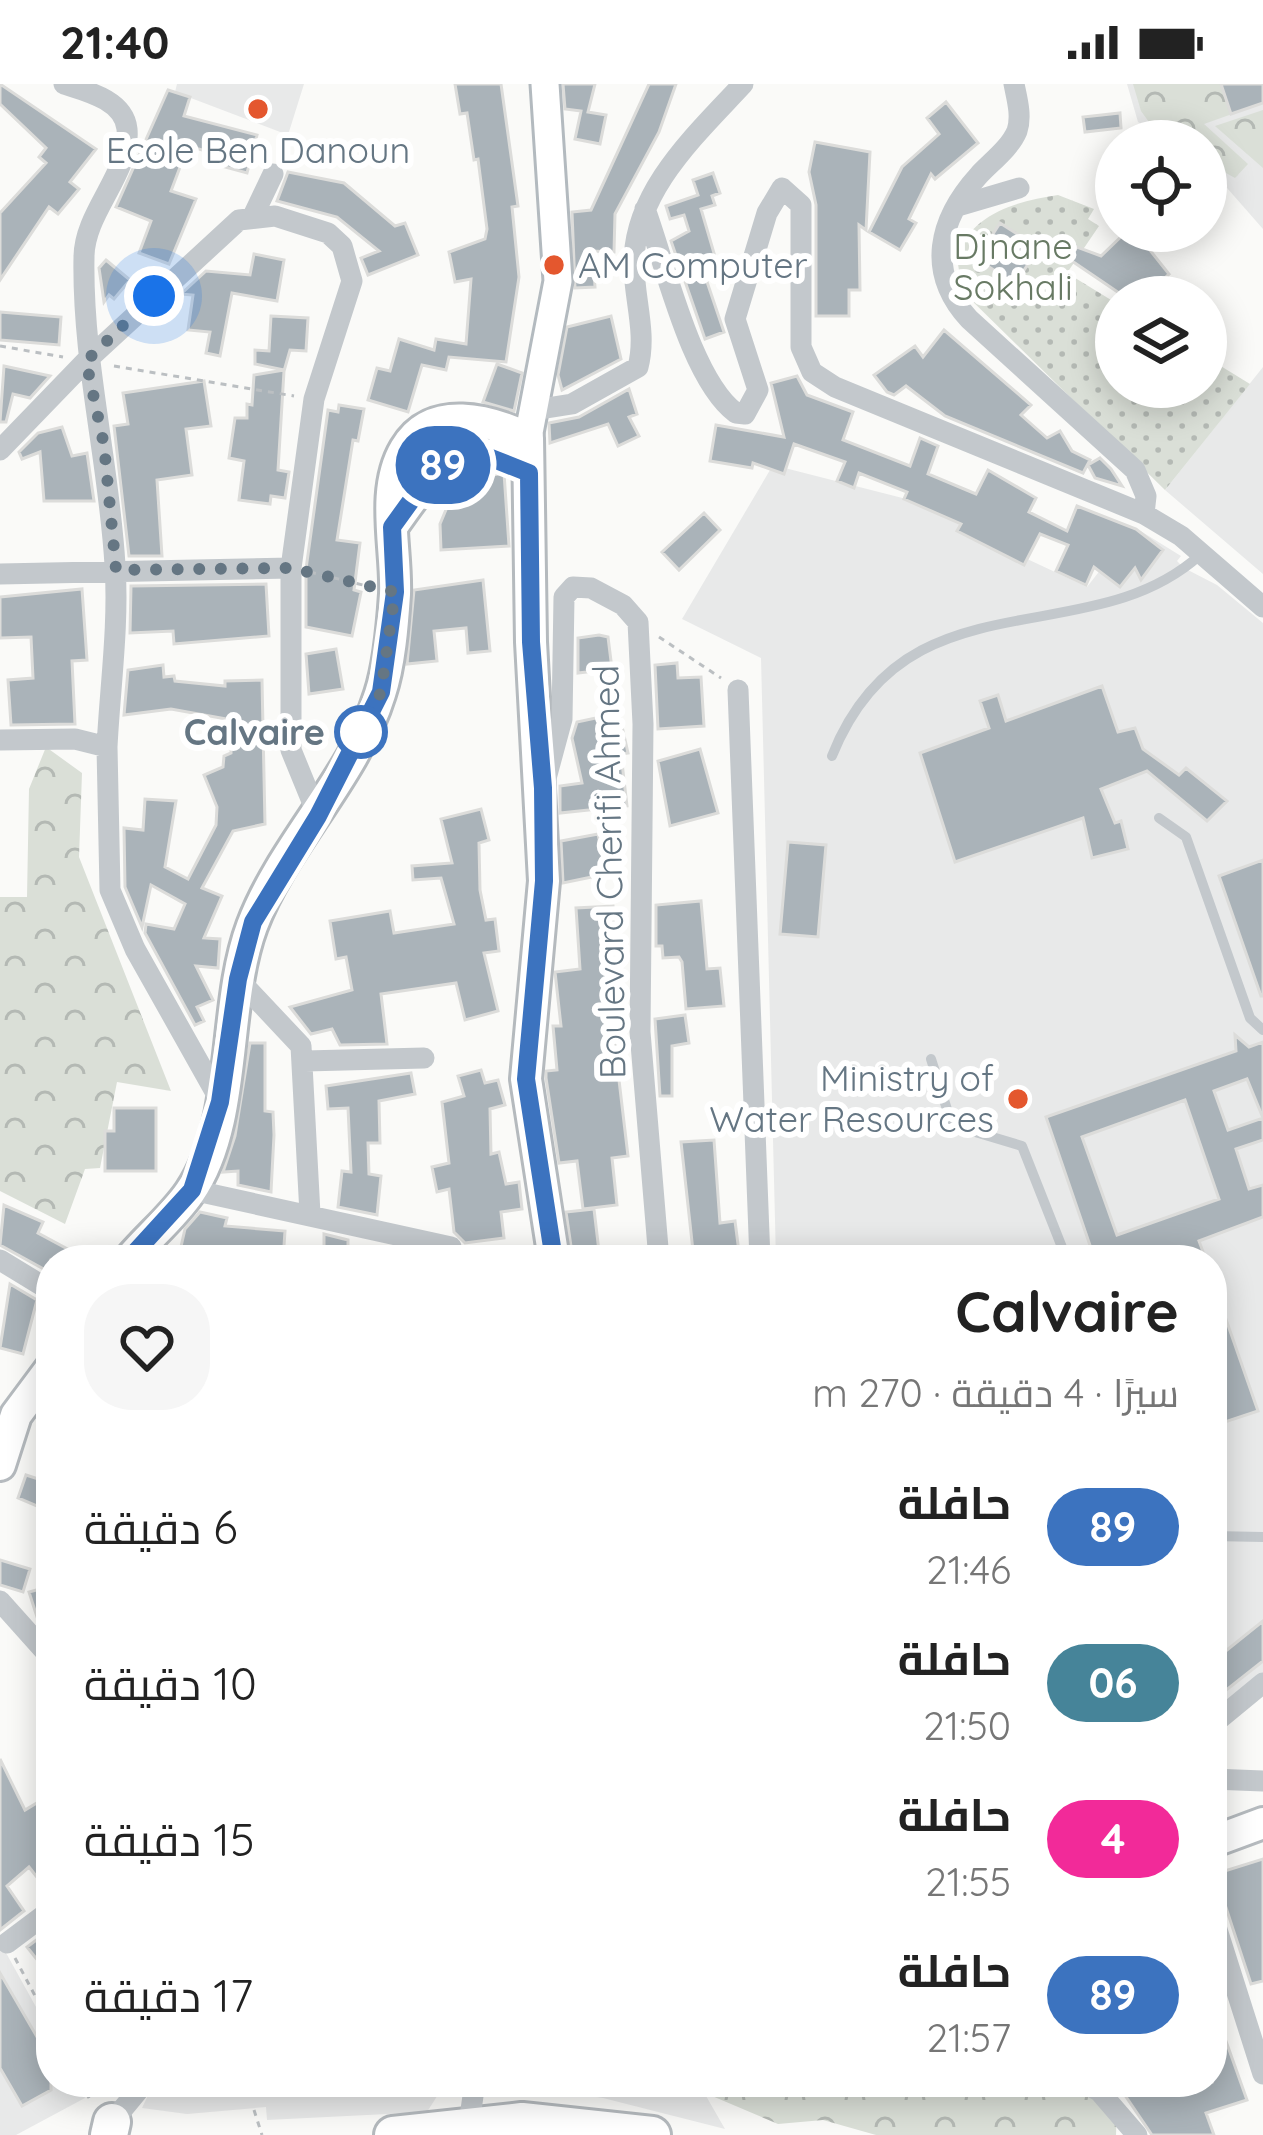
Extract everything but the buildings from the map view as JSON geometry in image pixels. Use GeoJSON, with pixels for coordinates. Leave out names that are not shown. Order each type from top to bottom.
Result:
{"type":"FeatureCollection","features":[{"type":"Feature","properties":{"kind":"highway"},"geometry":{"type":"LineString","coordinates":[[393,2135],[470,2123],[522,2121],[652,2135]]}},
{"type":"Feature","properties":{"kind":"main road"},"geometry":{"type":"LineString","coordinates":[[544,84],[558,281],[530,444],[531,642],[543,788],[544,881],[526,1079],[552,1245]]}},
{"type":"Feature","properties":{"kind":"main road"},"geometry":{"type":"LineString","coordinates":[[142,1245],[192,1190],[220,1102],[238,979],[253,922],[318,816],[381,692],[395,592],[392,527],[403,452],[429,427],[465,418],[530,444]]}},
{"type":"Feature","properties":{"kind":"main road"},"geometry":{"type":"LineString","coordinates":[[392,527],[431,473],[460,456],[530,444]]}},
{"type":"Feature","properties":{"kind":"main road"},"geometry":{"type":"LineString","coordinates":[[0,1465],[16,1415],[36,1388]]}},
{"type":"Feature","properties":{"kind":"main road"},"geometry":{"type":"LineString","coordinates":[[1227,1836],[1263,1823]]}},
{"type":"Feature","properties":{"kind":"street"},"geometry":{"type":"LineString","coordinates":[[64,84],[114,105],[127,130],[122,154],[86,233],[86,361],[104,445],[116,570],[105,853],[119,918],[220,1102]]}},
{"type":"Feature","properties":{"kind":"street"},"geometry":{"type":"LineString","coordinates":[[530,444],[572,404],[638,367],[642,343],[634,267],[644,209],[689,141],[743,84]]}},
{"type":"Feature","properties":{"kind":"street"},"geometry":{"type":"LineString","coordinates":[[1014,84],[1019,111],[1015,136],[958,206],[940,255],[947,295],[1135,470],[1146,496],[1144,514]]}},
{"type":"Feature","properties":{"kind":"street"},"geometry":{"type":"LineString","coordinates":[[254,214],[273,174]]}},
{"type":"Feature","properties":{"kind":"street"},"geometry":{"type":"LineString","coordinates":[[644,209],[706,374],[736,413],[745,414],[758,390],[735,320],[767,213],[782,188],[801,205],[801,347],[812,372],[835,387],[1144,514],[1263,607]]}},
{"type":"Feature","properties":{"kind":"street"},"geometry":{"type":"LineString","coordinates":[[958,206],[1019,188]]}},
{"type":"Feature","properties":{"kind":"street"},"geometry":{"type":"LineString","coordinates":[[0,450],[223,230],[254,214],[308,222],[342,246],[352,281],[314,399],[291,568],[291,750],[318,816]]}},
{"type":"Feature","properties":{"kind":"street"},"geometry":{"type":"LineString","coordinates":[[0,574],[291,568]]}},
{"type":"Feature","properties":{"kind":"street","name":"Boulevard Cherifi Ahmed"},"geometry":{"type":"LineString","coordinates":[[543,788],[562,719],[564,597],[573,587],[592,588],[623,605],[638,622],[643,724],[640,1032],[658,1245]]}},
{"type":"Feature","properties":{"kind":"street"},"geometry":{"type":"LineString","coordinates":[[738,690],[759,1245]]}},
{"type":"Feature","properties":{"kind":"street"},"geometry":{"type":"LineString","coordinates":[[0,740],[75,739],[107,747]]}},
{"type":"Feature","properties":{"kind":"street"},"geometry":{"type":"LineString","coordinates":[[238,979],[287,1026],[305,1061],[310,1214]]}},
{"type":"Feature","properties":{"kind":"street"},"geometry":{"type":"LineString","coordinates":[[305,1061],[424,1058]]}},
{"type":"Feature","properties":{"kind":"street"},"geometry":{"type":"LineString","coordinates":[[192,1190],[442,1245]]}},
{"type":"Feature","properties":{"kind":"street"},"geometry":{"type":"LineString","coordinates":[[0,1260],[36,1282]]}},
{"type":"Feature","properties":{"kind":"street"},"geometry":{"type":"LineString","coordinates":[[0,1601],[36,1641]]}},
{"type":"Feature","properties":{"kind":"street"},"geometry":{"type":"LineString","coordinates":[[1227,1707],[1263,1683]]}},
{"type":"Feature","properties":{"kind":"street"},"geometry":{"type":"LineString","coordinates":[[1227,1780],[1263,1781]]}},
{"type":"Feature","properties":{"kind":"street"},"geometry":{"type":"LineString","coordinates":[[8,1943],[36,1922]]}},
{"type":"Feature","properties":{"kind":"street"},"geometry":{"type":"LineString","coordinates":[[1227,1960],[1259,2046],[1263,2074]]}},
{"type":"Feature","properties":{"kind":"street"},"geometry":{"type":"LineString","coordinates":[[111,2131],[135,2097]]}},
{"type":"Feature","properties":{"kind":"street"},"geometry":{"type":"LineString","coordinates":[[470,2123],[473,2097]]}},
{"type":"Feature","properties":{"kind":"street"},"geometry":{"type":"LineString","coordinates":[[1105,2097],[1137,2135]]}},
{"type":"Feature","properties":{"kind":"lane"},"geometry":{"type":"LineString","coordinates":[[832,756],[848,715],[883,678],[925,647],[961,633],[1158,587],[1200,555]]}},
{"type":"Feature","properties":{"kind":"lane"},"geometry":{"type":"LineString","coordinates":[[1159,818],[1186,836],[1250,1018],[1263,1030]]}},
{"type":"Feature","properties":{"kind":"lane"},"geometry":{"type":"LineString","coordinates":[[931,1059],[952,1125],[1022,1146],[1061,1245]]}},
{"type":"Feature","properties":{"kind":"lane"},"geometry":{"type":"LineString","coordinates":[[1227,1536],[1263,1537]]}},
{"type":"Feature","properties":{"kind":"path"},"geometry":{"type":"LineString","coordinates":[[0,346],[314,399]]}},
{"type":"Feature","properties":{"kind":"path"},"geometry":{"type":"LineString","coordinates":[[291,568],[395,592]]}},
{"type":"Feature","properties":{"kind":"path"},"geometry":{"type":"LineString","coordinates":[[638,622],[738,690]]}},
{"type":"Feature","properties":{"kind":"path"},"geometry":{"type":"LineString","coordinates":[[8,1943],[36,1997]]}},
{"type":"Feature","properties":{"kind":"path"},"geometry":{"type":"LineString","coordinates":[[254,2110],[262,2135]]}},
{"type":"Feature","properties":{"kind":"shaded area","name":"Ecole Ben Danoun"},"geometry":{"type":"Polygon","coordinates":[[[177,84],[304,84],[288,135],[175,92],[177,84]]]}},
{"type":"Feature","properties":{"kind":"shaded area"},"geometry":{"type":"Polygon","coordinates":[[[1127,84],[1263,84],[1263,229],[1227,188],[1227,120],[1137,120],[1127,84]]]}},
{"type":"Feature","properties":{"kind":"shaded area"},"geometry":{"type":"Polygon","coordinates":[[[1263,367],[1263,574],[1165,490],[1263,367]]]}},
{"type":"Feature","properties":{"kind":"shaded area","name":"Ministry of Water Resources"},"geometry":{"type":"Polygon","coordinates":[[[773,465],[977,517],[972,533],[1087,587],[1134,527],[1181,556],[1177,561],[1184,568],[1217,585],[1263,623],[1263,1673],[1227,1700],[1227,1245],[776,1245],[761,658],[682,619],[773,465]]]}},
{"type":"Feature","properties":{"kind":"shaded area"},"geometry":{"type":"Polygon","coordinates":[[[0,1942],[36,2007],[36,2097],[85,2098],[16,2135],[0,2135],[0,1942]]]}},
{"type":"Feature","properties":{"kind":"shaded area"},"geometry":{"type":"Polygon","coordinates":[[[147,2097],[437,2097],[427,2112],[267,2120],[266,2107],[187,2114],[142,2108],[147,2097]]]}},
{"type":"Feature","properties":{"kind":"shaded area"},"geometry":{"type":"Polygon","coordinates":[[[596,2097],[707,2097],[725,2129],[596,2097]]]}},
{"type":"Feature","properties":{"kind":"green space"},"geometry":{"type":"Polygon","coordinates":[[[1133,84],[1263,84],[1263,103],[1215,120],[1147,120],[1133,84]]]}},
{"type":"Feature","properties":{"kind":"green space"},"geometry":{"type":"Polygon","coordinates":[[[1263,110],[1263,168],[1227,136],[1227,122],[1263,110]]]}},
{"type":"Feature","properties":{"kind":"green space"},"geometry":{"type":"Polygon","coordinates":[[[1227,145],[1248,164],[1235,178],[1227,174],[1227,145]]]}},
{"type":"Feature","properties":{"kind":"green space","name":"Djnane Sokhali"},"geometry":{"type":"Polygon","coordinates":[[[1058,195],[1094,209],[1088,219],[1095,223],[1095,232],[1067,273],[1095,290],[1095,408],[1227,408],[1227,370],[1250,384],[1165,490],[962,291],[957,257],[963,242],[984,220],[1027,201],[1058,195]]]}},
{"type":"Feature","properties":{"kind":"green space"},"geometry":{"type":"Polygon","coordinates":[[[46,747],[82,773],[79,857],[171,1091],[117,1082],[100,1168],[85,1169],[65,1224],[0,1191],[0,897],[27,897],[29,789],[46,747]]]}},
{"type":"Feature","properties":{"kind":"green space"},"geometry":{"type":"Polygon","coordinates":[[[714,2097],[1102,2097],[1117,2107],[1116,2135],[876,2135],[823,2120],[778,2124],[714,2097]]]}},
{"type":"Feature","properties":{"kind":"bus line","name":"89"},"geometry":{"type":"LineString","coordinates":[[142,1245],[192,1190],[207,1152],[253,922],[318,816],[381,692],[395,592],[392,527],[431,473],[460,456],[481,454],[529,473],[531,642],[543,788],[544,881],[526,1079],[551,1245]]}},
{"type":"Feature","properties":{"kind":"place","name":"Ecole Ben Danoun"},"geometry":{"type":"Point","coordinates":[258,109]}},
{"type":"Feature","properties":{"kind":"place","name":"AM Computer"},"geometry":{"type":"Point","coordinates":[554,265]}},
{"type":"Feature","properties":{"kind":"place","name":"Calvaire"},"geometry":{"type":"Point","coordinates":[361,732]}},
{"type":"Feature","properties":{"kind":"place","name":"Ministry of Water Resources"},"geometry":{"type":"Point","coordinates":[1018,1099]}},
{"type":"Feature","properties":{"kind":"route"},"geometry":{"type":"LineString","coordinates":[[154,296],[86,361],[104,445],[116,570],[291,568],[395,592],[381,692],[361,732]]}}]}
